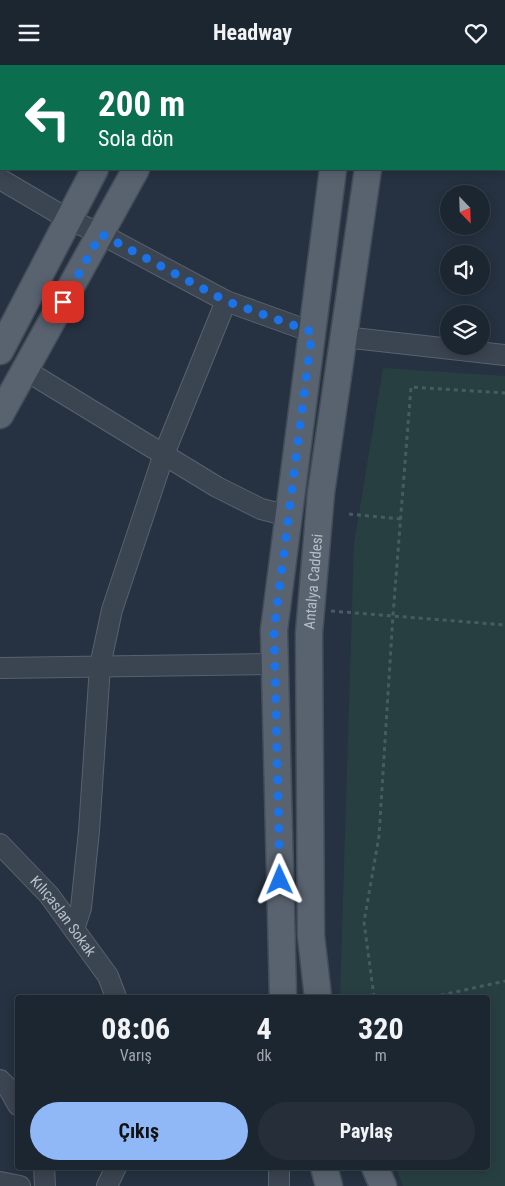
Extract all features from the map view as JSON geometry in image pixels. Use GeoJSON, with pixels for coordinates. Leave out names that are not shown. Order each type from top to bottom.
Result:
{"type":"FeatureCollection","features":[{"type":"Feature","properties":{"kind":"main road"},"geometry":{"type":"LineString","coordinates":[[0,351],[93,170]]}},
{"type":"Feature","properties":{"kind":"main road"},"geometry":{"type":"LineString","coordinates":[[0,415],[135,170]]}},
{"type":"Feature","properties":{"kind":"main road"},"geometry":{"type":"LineString","coordinates":[[283,995],[274,630],[333,170]]}},
{"type":"Feature","properties":{"kind":"main road","name":"Antalya Caddesi"},"geometry":{"type":"LineString","coordinates":[[318,995],[311,936],[309,643],[321,493],[368,170]]}},
{"type":"Feature","properties":{"kind":"main road"},"geometry":{"type":"LineString","coordinates":[[325,1170],[329,1186]]}},
{"type":"Feature","properties":{"kind":"main road"},"geometry":{"type":"LineString","coordinates":[[376,1170],[383,1186]]}},
{"type":"Feature","properties":{"kind":"street"},"geometry":{"type":"LineString","coordinates":[[0,179],[68,219],[101,234],[226,301],[312,332]]}},
{"type":"Feature","properties":{"kind":"street"},"geometry":{"type":"LineString","coordinates":[[74,929],[81,908],[90,831],[100,666],[112,610],[164,454],[226,301]]}},
{"type":"Feature","properties":{"kind":"street"},"geometry":{"type":"LineString","coordinates":[[344,337],[505,355]]}},
{"type":"Feature","properties":{"kind":"street"},"geometry":{"type":"LineString","coordinates":[[25,370],[239,499],[261,509],[289,516]]}},
{"type":"Feature","properties":{"kind":"street"},"geometry":{"type":"LineString","coordinates":[[0,667],[275,664]]}},
{"type":"Feature","properties":{"kind":"street","name":"Kılıçaslan Sokak"},"geometry":{"type":"LineString","coordinates":[[0,844],[49,895],[108,976],[115,995]]}},
{"type":"Feature","properties":{"kind":"street"},"geometry":{"type":"LineString","coordinates":[[0,1080],[9,1089],[15,1100]]}},
{"type":"Feature","properties":{"kind":"street"},"geometry":{"type":"LineString","coordinates":[[44,1170],[45,1186]]}},
{"type":"Feature","properties":{"kind":"street"},"geometry":{"type":"LineString","coordinates":[[107,1186],[115,1170]]}},
{"type":"Feature","properties":{"kind":"street"},"geometry":{"type":"LineString","coordinates":[[279,1170],[279,1186]]}},
{"type":"Feature","properties":{"kind":"street"},"geometry":{"type":"LineString","coordinates":[[0,1182],[20,1186]]}},
{"type":"Feature","properties":{"kind":"path"},"geometry":{"type":"LineString","coordinates":[[374,995],[364,922],[379,836],[393,615],[411,387],[505,393]]}},
{"type":"Feature","properties":{"kind":"path"},"geometry":{"type":"LineString","coordinates":[[349,514],[401,519]]}},
{"type":"Feature","properties":{"kind":"path"},"geometry":{"type":"LineString","coordinates":[[311,611],[393,615],[505,625]]}},
{"type":"Feature","properties":{"kind":"path"},"geometry":{"type":"LineString","coordinates":[[442,995],[505,981]]}},
{"type":"Feature","properties":{"kind":"green space"},"geometry":{"type":"Polygon","coordinates":[[[383,368],[505,376],[505,1186],[403,1186],[397,1170],[490,1170],[490,995],[340,995],[354,544],[383,368]]]}},
{"type":"Feature","properties":{"kind":"route"},"geometry":{"type":"LineString","coordinates":[[63,302],[101,234],[226,301],[312,332],[274,630],[280,880]]}}]}
